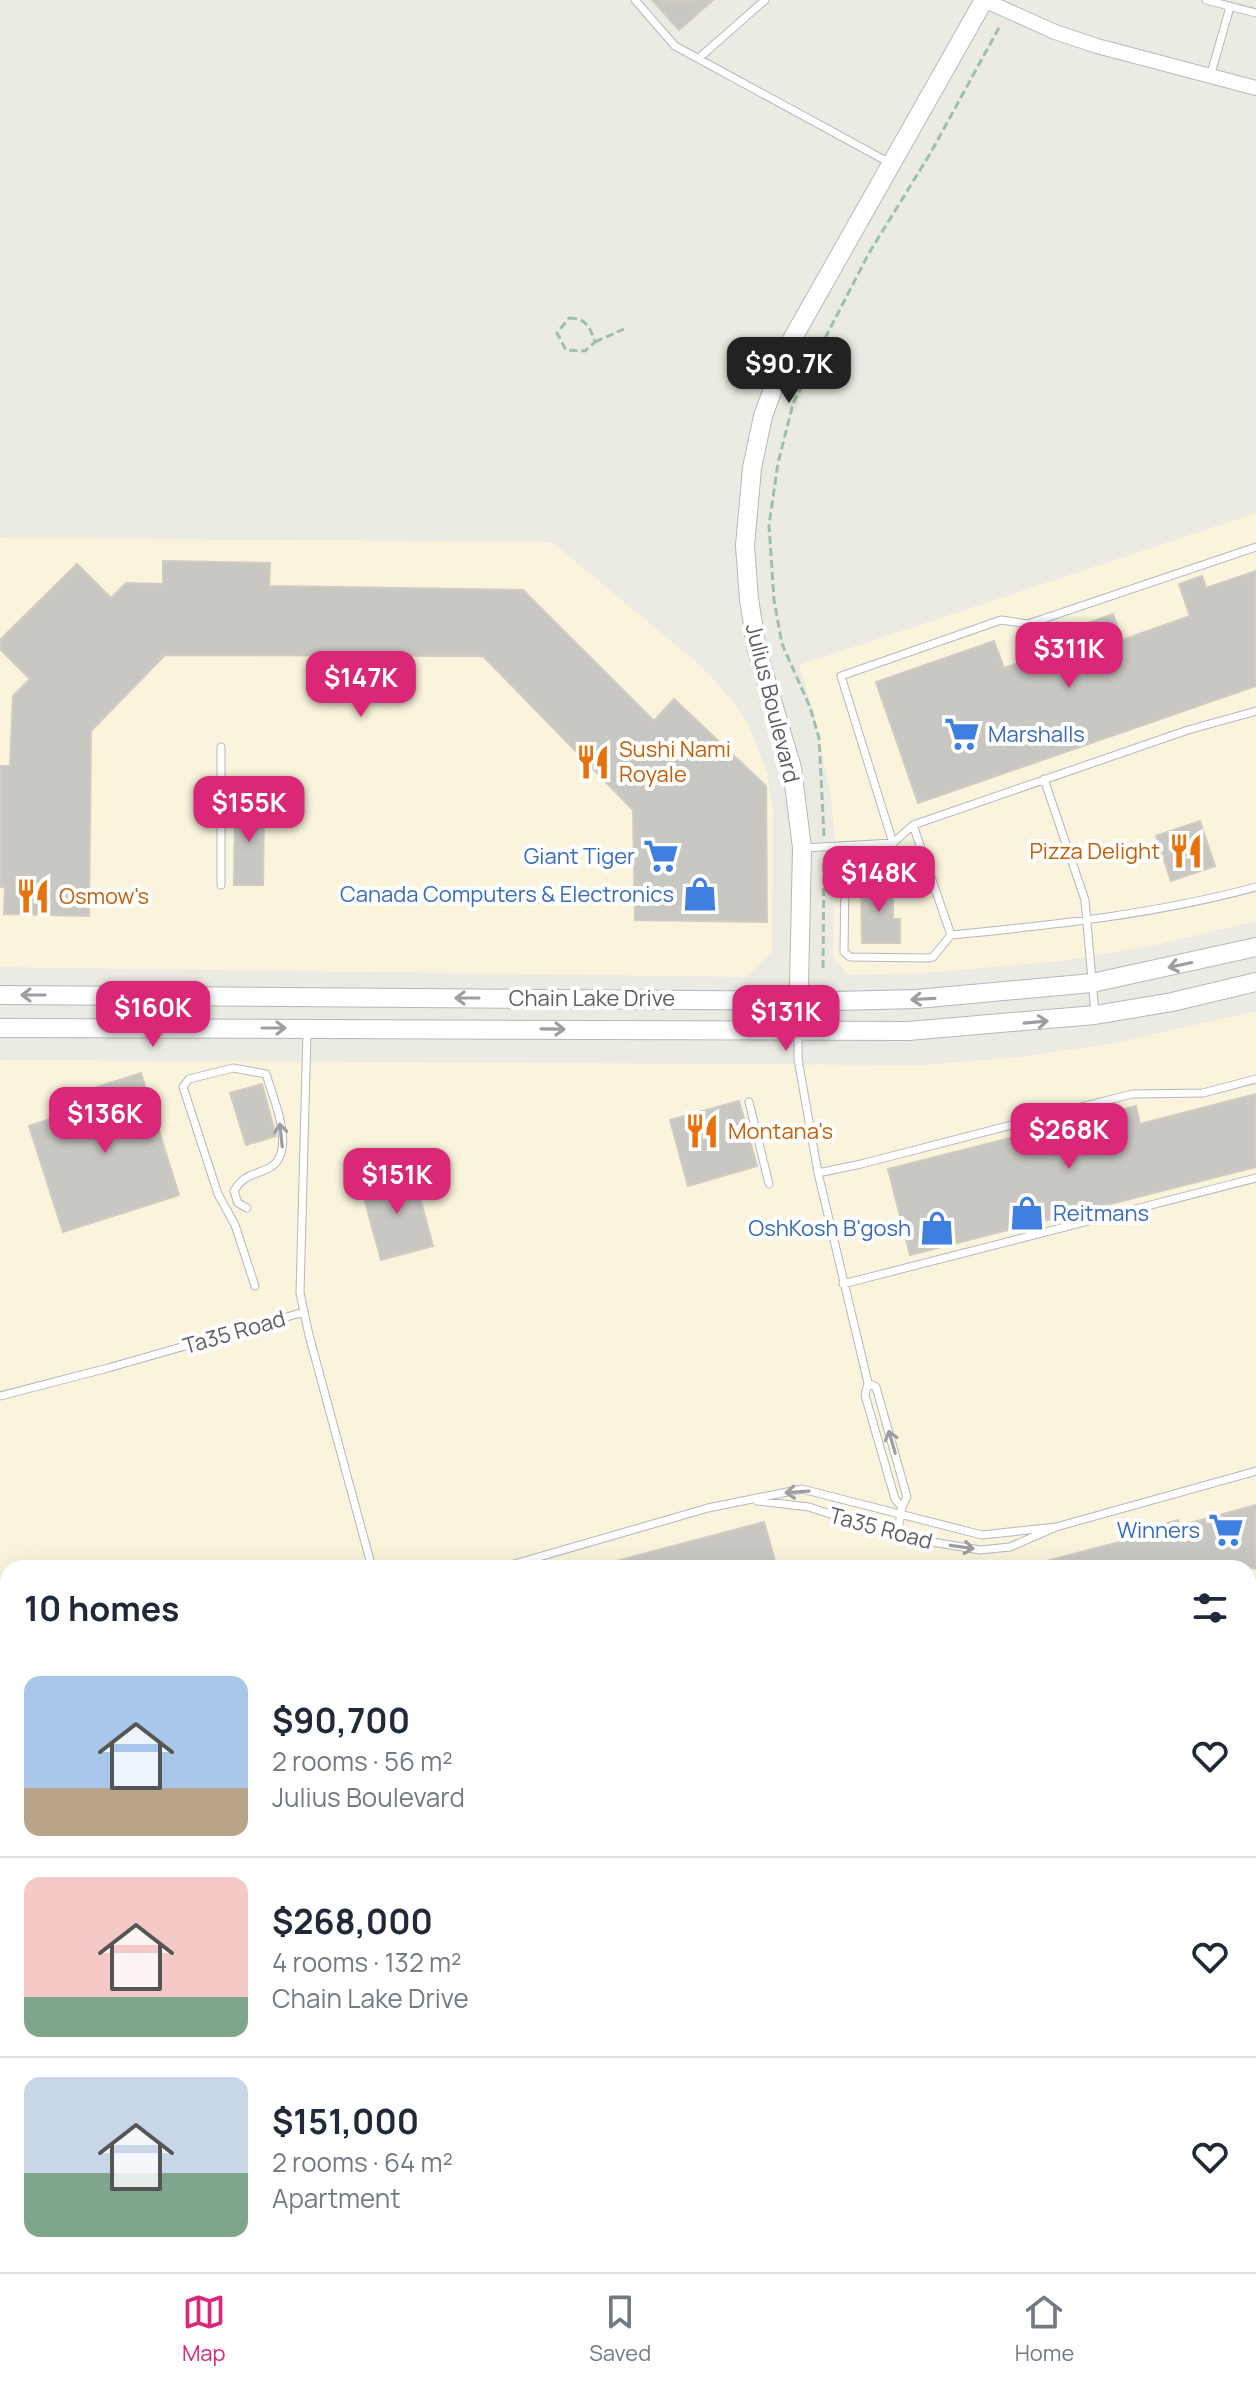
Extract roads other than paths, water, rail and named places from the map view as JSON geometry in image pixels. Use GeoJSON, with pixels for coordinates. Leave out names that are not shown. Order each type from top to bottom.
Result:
{"type":"FeatureCollection","features":[{"type":"Feature","properties":{"kind":"street"},"geometry":{"type":"LineString","coordinates":[[984,0],[1055,32],[1097,46],[1256,88]]}},
{"type":"Feature","properties":{"kind":"street","name":"Julius Boulevard"},"geometry":{"type":"LineString","coordinates":[[798,1032],[802,848],[790,757],[764,676],[752,624],[746,559],[748,494],[763,416],[790,343],[984,0]]}},
{"type":"Feature","properties":{"kind":"street","name":"Chain Lake Drive"},"geometry":{"type":"LineString","coordinates":[[0,995],[799,1001],[917,999],[1092,983],[1256,947]]}},
{"type":"Feature","properties":{"kind":"street","name":"Chain Lake Drive"},"geometry":{"type":"LineString","coordinates":[[0,1028],[798,1032],[952,1029],[1095,1015],[1172,1002],[1256,982]]}},
{"type":"Feature","properties":{"kind":"street"},"geometry":{"type":"LineString","coordinates":[[307,998],[307,1028]]}},
{"type":"Feature","properties":{"kind":"lane"},"geometry":{"type":"LineString","coordinates":[[635,0],[675,46],[892,164]]}},
{"type":"Feature","properties":{"kind":"lane"},"geometry":{"type":"LineString","coordinates":[[699,58],[765,0]]}},
{"type":"Feature","properties":{"kind":"lane"},"geometry":{"type":"LineString","coordinates":[[1206,0],[1256,13]]}},
{"type":"Feature","properties":{"kind":"lane"},"geometry":{"type":"LineString","coordinates":[[1210,77],[1230,7]]}},
{"type":"Feature","properties":{"kind":"lane"},"geometry":{"type":"LineString","coordinates":[[893,843],[841,676],[1001,620],[1028,624],[1256,547]]}},
{"type":"Feature","properties":{"kind":"lane"},"geometry":{"type":"LineString","coordinates":[[802,848],[893,843],[913,825],[1188,730],[1256,711]]}},
{"type":"Feature","properties":{"kind":"lane"},"geometry":{"type":"LineString","coordinates":[[221,747],[221,885]]}},
{"type":"Feature","properties":{"kind":"lane"},"geometry":{"type":"LineString","coordinates":[[1044,779],[1085,900],[1095,1015]]}},
{"type":"Feature","properties":{"kind":"lane"},"geometry":{"type":"LineString","coordinates":[[913,825],[951,935]]}},
{"type":"Feature","properties":{"kind":"lane"},"geometry":{"type":"LineString","coordinates":[[928,867],[845,876],[844,952],[850,957],[928,958],[933,957],[951,935],[1087,921],[1206,901],[1256,887]]}},
{"type":"Feature","properties":{"kind":"lane"},"geometry":{"type":"LineString","coordinates":[[304,1312],[299,1273],[307,1028]]}},
{"type":"Feature","properties":{"kind":"lane"},"geometry":{"type":"LineString","coordinates":[[798,1032],[798,1059],[818,1173],[868,1383],[865,1395],[895,1499],[902,1511]]}},
{"type":"Feature","properties":{"kind":"lane"},"geometry":{"type":"LineString","coordinates":[[247,1208],[238,1203],[234,1191],[241,1180],[272,1167],[282,1156],[284,1136],[266,1074],[233,1068],[189,1079],[183,1087],[218,1194],[235,1225],[255,1286]]}},
{"type":"Feature","properties":{"kind":"lane"},"geometry":{"type":"LineString","coordinates":[[818,1173],[876,1161],[1132,1094],[1203,1093],[1256,1079]]}},
{"type":"Feature","properties":{"kind":"lane"},"geometry":{"type":"LineString","coordinates":[[749,1102],[769,1184]]}},
{"type":"Feature","properties":{"kind":"lane"},"geometry":{"type":"LineString","coordinates":[[843,1284],[1256,1178]]}},
{"type":"Feature","properties":{"kind":"lane","name":"Ta35 Road"},"geometry":{"type":"LineString","coordinates":[[0,1396],[304,1312],[370,1560]]}},
{"type":"Feature","properties":{"kind":"lane"},"geometry":{"type":"LineString","coordinates":[[868,1383],[876,1387],[907,1497],[897,1536]]}},
{"type":"Feature","properties":{"kind":"lane","name":"Ta35 Road"},"geometry":{"type":"LineString","coordinates":[[750,1500],[809,1507],[897,1536],[980,1550],[1010,1547],[1056,1527],[1256,1471]]}},
{"type":"Feature","properties":{"kind":"lane","name":"Ta35 Road"},"geometry":{"type":"LineString","coordinates":[[528,1560],[678,1516],[802,1489],[902,1511],[982,1535],[1056,1527]]}},
{"type":"Feature","properties":{"kind":"place","name":"Marshalls"},"geometry":{"type":"Point","coordinates":[962,734]}},
{"type":"Feature","properties":{"kind":"place","name":"Sushi Nami Royale"},"geometry":{"type":"Point","coordinates":[593,762]}},
{"type":"Feature","properties":{"kind":"place","name":"Pizza Delight"},"geometry":{"type":"Point","coordinates":[1186,851]}},
{"type":"Feature","properties":{"kind":"place","name":"Giant Tiger"},"geometry":{"type":"Point","coordinates":[661,856]}},
{"type":"Feature","properties":{"kind":"place","name":"Canada Computers & Electronics"},"geometry":{"type":"Point","coordinates":[700,894]}},
{"type":"Feature","properties":{"kind":"place","name":"Osmow's"},"geometry":{"type":"Point","coordinates":[33,896]}},
{"type":"Feature","properties":{"kind":"place","name":"Montana's"},"geometry":{"type":"Point","coordinates":[702,1131]}},
{"type":"Feature","properties":{"kind":"place","name":"Reitmans"},"geometry":{"type":"Point","coordinates":[1027,1213]}},
{"type":"Feature","properties":{"kind":"place","name":"OshKosh B'gosh"},"geometry":{"type":"Point","coordinates":[937,1228]}},
{"type":"Feature","properties":{"kind":"place","name":"Winners"},"geometry":{"type":"Point","coordinates":[1226,1530]}}]}
